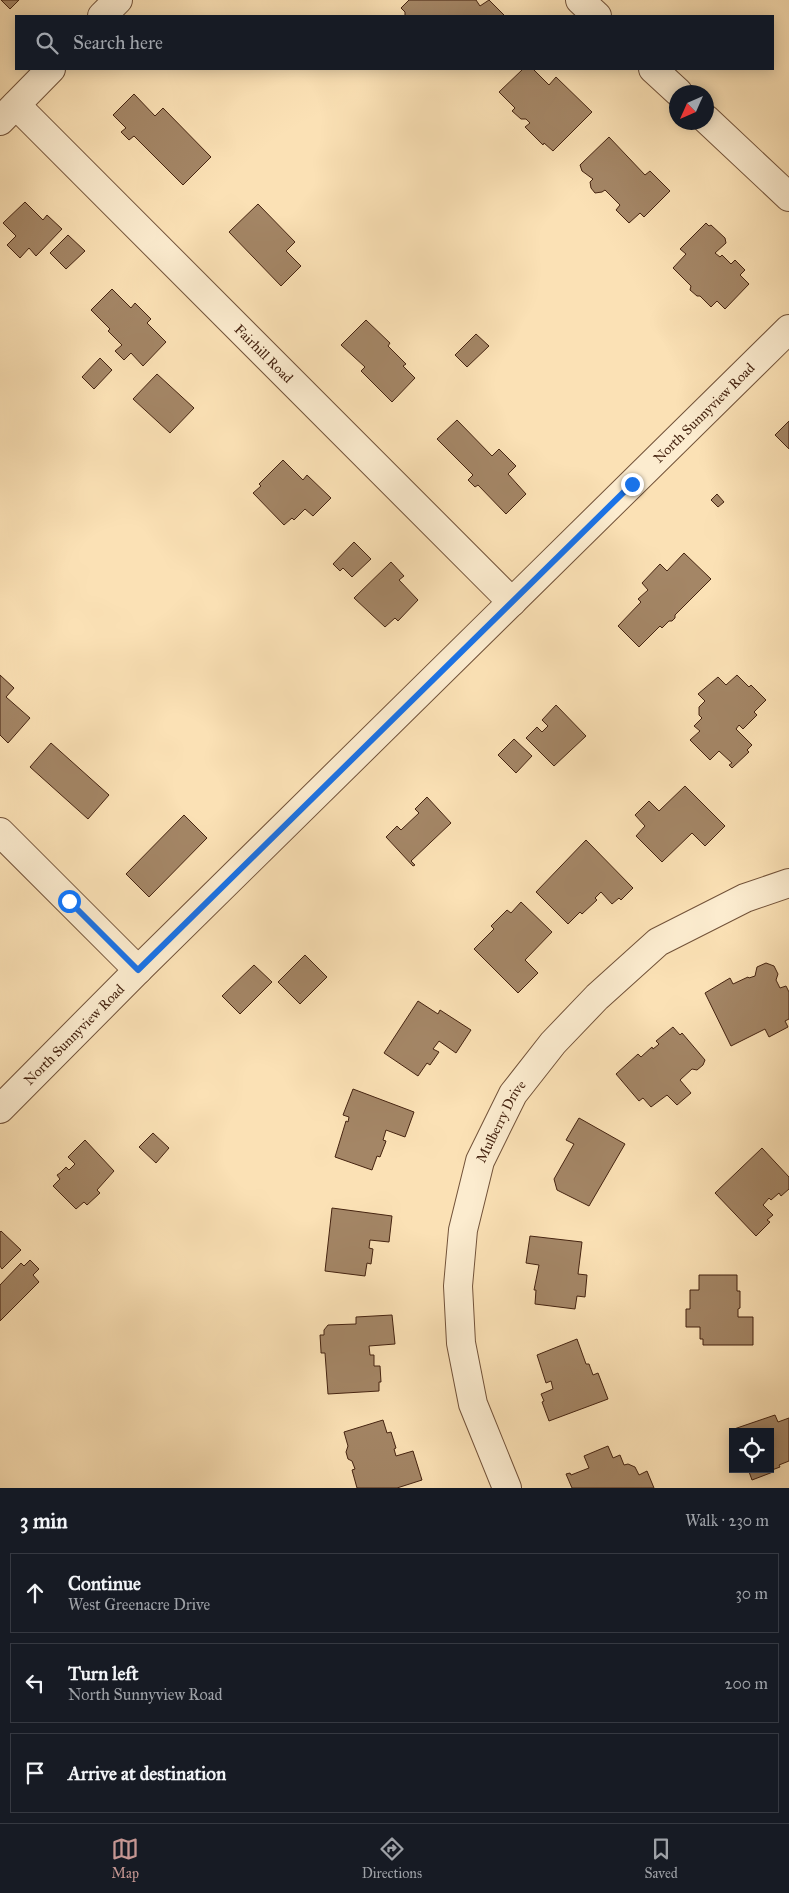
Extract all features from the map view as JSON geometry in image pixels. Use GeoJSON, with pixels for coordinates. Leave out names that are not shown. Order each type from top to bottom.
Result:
{"type":"FeatureCollection","features":[{"type":"Feature","properties":{"kind":"street"},"geometry":{"type":"LineString","coordinates":[[103,15],[118,0]]}},
{"type":"Feature","properties":{"kind":"street"},"geometry":{"type":"LineString","coordinates":[[580,0],[596,15]]}},
{"type":"Feature","properties":{"kind":"street"},"geometry":{"type":"LineString","coordinates":[[8,113],[50,70]]}},
{"type":"Feature","properties":{"kind":"street"},"geometry":{"type":"LineString","coordinates":[[654,70],[670,85]]}},
{"type":"Feature","properties":{"kind":"street","name":"Fairhill Road"},"geometry":{"type":"LineString","coordinates":[[8,113],[512,602]]}},
{"type":"Feature","properties":{"kind":"street"},"geometry":{"type":"LineString","coordinates":[[714,127],[789,197]]}},
{"type":"Feature","properties":{"kind":"street","name":"North Sunnyview Road"},"geometry":{"type":"LineString","coordinates":[[0,1109],[138,970],[789,329]]}},
{"type":"Feature","properties":{"kind":"street"},"geometry":{"type":"LineString","coordinates":[[0,832],[138,970]]}},
{"type":"Feature","properties":{"kind":"street","name":"Mulberry Drive"},"geometry":{"type":"LineString","coordinates":[[507,1488],[473,1404],[461,1343],[458,1286],[463,1230],[480,1161],[513,1094],[553,1043],[597,997],[658,942],[745,898],[789,883]]}},
{"type":"Feature","properties":{"kind":"building"},"geometry":{"type":"Polygon","coordinates":[[[1,0],[19,0],[10,9],[1,0]]]}},
{"type":"Feature","properties":{"kind":"building"},"geometry":{"type":"Polygon","coordinates":[[[409,0],[476,0],[480,6],[489,0],[504,15],[405,15],[401,8],[409,0]]]}},
{"type":"Feature","properties":{"kind":"building"},"geometry":{"type":"Polygon","coordinates":[[[522,70],[534,70],[549,85],[556,77],[592,112],[553,151],[544,143],[543,145],[525,127],[530,123],[526,119],[521,119],[512,111],[515,108],[499,92],[522,70]]]}},
{"type":"Feature","properties":{"kind":"building"},"geometry":{"type":"Polygon","coordinates":[[[134,94],[155,116],[163,108],[211,157],[183,185],[134,136],[129,140],[121,132],[126,128],[113,115],[134,94]]]}},
{"type":"Feature","properties":{"kind":"building"},"geometry":{"type":"Polygon","coordinates":[[[609,137],[645,175],[650,171],[670,191],[644,217],[640,213],[629,223],[616,210],[620,205],[605,190],[595,193],[591,188],[590,182],[593,179],[582,171],[580,165],[609,137]]]}},
{"type":"Feature","properties":{"kind":"building"},"geometry":{"type":"Polygon","coordinates":[[[25,202],[43,220],[47,215],[62,229],[36,256],[29,248],[20,258],[7,245],[16,236],[3,223],[25,202]]]}},
{"type":"Feature","properties":{"kind":"building"},"geometry":{"type":"Polygon","coordinates":[[[258,204],[295,242],[286,251],[301,266],[281,286],[229,232],[258,204]]]}},
{"type":"Feature","properties":{"kind":"building"},"geometry":{"type":"Polygon","coordinates":[[[706,223],[709,226],[711,225],[725,238],[726,243],[715,253],[720,257],[722,255],[731,264],[735,260],[745,270],[740,275],[749,284],[725,309],[717,301],[711,307],[700,296],[697,296],[690,290],[691,286],[673,268],[686,254],[680,249],[706,223]]]}},
{"type":"Feature","properties":{"kind":"building"},"geometry":{"type":"Polygon","coordinates":[[[68,235],[85,251],[66,269],[50,253],[68,235]]]}},
{"type":"Feature","properties":{"kind":"building"},"geometry":{"type":"Polygon","coordinates":[[[112,289],[131,308],[135,303],[151,319],[147,323],[166,342],[143,366],[131,353],[124,360],[115,351],[122,345],[108,331],[110,329],[91,310],[112,289]]]}},
{"type":"Feature","properties":{"kind":"building"},"geometry":{"type":"Polygon","coordinates":[[[366,320],[390,343],[388,346],[406,364],[403,366],[415,378],[392,402],[361,371],[365,367],[341,345],[366,320]]]}},
{"type":"Feature","properties":{"kind":"building"},"geometry":{"type":"Polygon","coordinates":[[[476,334],[489,346],[467,367],[455,355],[476,334]]]}},
{"type":"Feature","properties":{"kind":"building"},"geometry":{"type":"Polygon","coordinates":[[[100,358],[112,370],[94,389],[82,377],[100,358]]]}},
{"type":"Feature","properties":{"kind":"building"},"geometry":{"type":"Polygon","coordinates":[[[157,374],[194,408],[170,433],[133,399],[157,374]]]}},
{"type":"Feature","properties":{"kind":"building"},"geometry":{"type":"Polygon","coordinates":[[[457,420],[492,456],[499,449],[516,466],[508,474],[526,494],[506,514],[478,485],[475,487],[468,480],[473,475],[437,439],[457,420]]]}},
{"type":"Feature","properties":{"kind":"building"},"geometry":{"type":"Polygon","coordinates":[[[789,421],[789,449],[775,435],[789,421]]]}},
{"type":"Feature","properties":{"kind":"building"},"geometry":{"type":"Polygon","coordinates":[[[283,460],[303,480],[307,475],[331,498],[313,516],[305,509],[294,520],[292,518],[284,525],[253,493],[261,486],[259,484],[283,460]]]}},
{"type":"Feature","properties":{"kind":"building"},"geometry":{"type":"Polygon","coordinates":[[[717,494],[724,502],[718,507],[711,500],[717,494]]]}},
{"type":"Feature","properties":{"kind":"building"},"geometry":{"type":"Polygon","coordinates":[[[354,542],[371,559],[352,577],[343,568],[340,571],[333,564],[354,542]]]}},
{"type":"Feature","properties":{"kind":"building"},"geometry":{"type":"Polygon","coordinates":[[[684,553],[711,579],[675,615],[672,621],[669,621],[662,628],[660,626],[639,647],[618,626],[641,602],[638,599],[648,590],[642,583],[660,564],[667,571],[684,553]]]}},
{"type":"Feature","properties":{"kind":"building"},"geometry":{"type":"Polygon","coordinates":[[[391,562],[404,576],[399,580],[418,600],[398,621],[395,618],[385,627],[354,598],[391,562]]]}},
{"type":"Feature","properties":{"kind":"building"},"geometry":{"type":"Polygon","coordinates":[[[0,675],[14,688],[6,697],[30,718],[8,743],[0,735],[0,675]]]}},
{"type":"Feature","properties":{"kind":"building"},"geometry":{"type":"Polygon","coordinates":[[[737,675],[749,687],[751,685],[766,700],[754,712],[757,715],[743,729],[739,725],[736,729],[752,745],[747,750],[749,752],[732,768],[729,765],[732,763],[719,751],[710,760],[690,740],[700,731],[694,726],[702,718],[699,715],[699,707],[705,701],[698,694],[718,677],[726,685],[737,675]]]}},
{"type":"Feature","properties":{"kind":"building"},"geometry":{"type":"Polygon","coordinates":[[[556,705],[586,736],[554,766],[526,738],[537,727],[542,732],[548,726],[542,720],[556,705]]]}},
{"type":"Feature","properties":{"kind":"building"},"geometry":{"type":"Polygon","coordinates":[[[514,739],[532,756],[516,773],[498,755],[514,739]]]}},
{"type":"Feature","properties":{"kind":"building"},"geometry":{"type":"Polygon","coordinates":[[[51,743],[109,795],[88,819],[30,767],[51,743]]]}},
{"type":"Feature","properties":{"kind":"building"},"geometry":{"type":"Polygon","coordinates":[[[685,786],[725,826],[705,846],[692,833],[662,862],[636,836],[645,826],[635,815],[649,801],[659,811],[685,786]]]}},
{"type":"Feature","properties":{"kind":"building"},"geometry":{"type":"Polygon","coordinates":[[[427,797],[451,823],[411,861],[415,865],[413,866],[386,837],[397,826],[401,830],[419,813],[415,809],[427,797]]]}},
{"type":"Feature","properties":{"kind":"building"},"geometry":{"type":"Polygon","coordinates":[[[184,815],[207,838],[149,897],[126,874],[184,815]]]}},
{"type":"Feature","properties":{"kind":"building"},"geometry":{"type":"Polygon","coordinates":[[[586,840],[633,888],[621,900],[619,898],[612,904],[601,892],[595,898],[597,900],[582,914],[580,912],[568,924],[536,892],[586,840]]]}},
{"type":"Feature","properties":{"kind":"building"},"geometry":{"type":"Polygon","coordinates":[[[521,902],[552,932],[525,960],[538,973],[518,993],[474,949],[494,929],[491,926],[507,910],[511,913],[521,902]]]}},
{"type":"Feature","properties":{"kind":"building"},"geometry":{"type":"Polygon","coordinates":[[[305,955],[327,977],[300,1004],[278,982],[305,955]]]}},
{"type":"Feature","properties":{"kind":"building"},"geometry":{"type":"Polygon","coordinates":[[[766,963],[774,966],[778,974],[776,980],[780,988],[786,986],[789,992],[789,1019],[785,1021],[788,1027],[769,1037],[765,1029],[731,1046],[705,993],[730,978],[733,984],[755,976],[757,967],[766,963]]]}},
{"type":"Feature","properties":{"kind":"building"},"geometry":{"type":"Polygon","coordinates":[[[254,965],[272,982],[240,1014],[222,996],[254,965]]]}},
{"type":"Feature","properties":{"kind":"building"},"geometry":{"type":"Polygon","coordinates":[[[418,1001],[438,1014],[440,1010],[471,1030],[456,1053],[439,1041],[433,1049],[439,1052],[430,1065],[427,1063],[418,1076],[384,1053],[418,1001]]]}},
{"type":"Feature","properties":{"kind":"building"},"geometry":{"type":"Polygon","coordinates":[[[673,1027],[680,1035],[682,1033],[705,1060],[703,1065],[697,1070],[692,1069],[680,1080],[691,1093],[677,1105],[667,1095],[651,1107],[643,1098],[639,1101],[616,1074],[638,1054],[641,1057],[652,1047],[653,1049],[658,1045],[656,1041],[673,1027]]]}},
{"type":"Feature","properties":{"kind":"building"},"geometry":{"type":"Polygon","coordinates":[[[353,1089],[414,1112],[405,1137],[386,1130],[383,1140],[386,1141],[385,1144],[380,1157],[377,1156],[372,1170],[335,1157],[346,1121],[348,1122],[349,1117],[343,1115],[353,1089]]]}},
{"type":"Feature","properties":{"kind":"building"},"geometry":{"type":"Polygon","coordinates":[[[579,1118],[625,1144],[589,1206],[557,1190],[554,1179],[574,1144],[566,1140],[579,1118]]]}},
{"type":"Feature","properties":{"kind":"building"},"geometry":{"type":"Polygon","coordinates":[[[153,1133],[169,1148],[156,1163],[139,1147],[153,1133]]]}},
{"type":"Feature","properties":{"kind":"building"},"geometry":{"type":"Polygon","coordinates":[[[85,1140],[114,1171],[97,1190],[100,1193],[87,1205],[84,1202],[76,1209],[53,1186],[60,1179],[57,1175],[66,1167],[69,1170],[75,1164],[68,1157],[85,1140]]]}},
{"type":"Feature","properties":{"kind":"building"},"geometry":{"type":"Polygon","coordinates":[[[762,1148],[789,1177],[789,1189],[781,1196],[779,1193],[771,1200],[769,1198],[763,1205],[773,1215],[767,1220],[770,1222],[756,1236],[715,1193],[762,1148]]]}},
{"type":"Feature","properties":{"kind":"building"},"geometry":{"type":"Polygon","coordinates":[[[332,1208],[392,1216],[389,1242],[370,1240],[369,1248],[373,1249],[371,1264],[367,1263],[365,1276],[325,1271],[332,1208]]]}},
{"type":"Feature","properties":{"kind":"building"},"geometry":{"type":"Polygon","coordinates":[[[1,1231],[21,1250],[2,1269],[0,1266],[1,1231]]]}},
{"type":"Feature","properties":{"kind":"building"},"geometry":{"type":"Polygon","coordinates":[[[530,1236],[582,1242],[578,1274],[587,1275],[585,1297],[577,1296],[575,1309],[535,1304],[536,1290],[534,1290],[539,1265],[526,1263],[530,1236]]]}},
{"type":"Feature","properties":{"kind":"building"},"geometry":{"type":"Polygon","coordinates":[[[30,1260],[39,1269],[33,1275],[39,1282],[0,1321],[0,1285],[21,1263],[24,1266],[30,1260]]]}},
{"type":"Feature","properties":{"kind":"building"},"geometry":{"type":"Polygon","coordinates":[[[699,1275],[737,1275],[737,1291],[740,1291],[738,1317],[753,1317],[753,1345],[703,1345],[703,1339],[700,1339],[700,1327],[686,1327],[686,1309],[690,1309],[690,1290],[699,1290],[699,1275]]]}},
{"type":"Feature","properties":{"kind":"building"},"geometry":{"type":"Polygon","coordinates":[[[392,1315],[395,1344],[369,1346],[370,1355],[374,1355],[374,1366],[380,1366],[381,1382],[379,1382],[379,1391],[328,1394],[325,1353],[321,1353],[320,1335],[324,1335],[324,1330],[328,1325],[356,1324],[356,1317],[392,1315]]]}},
{"type":"Feature","properties":{"kind":"building"},"geometry":{"type":"Polygon","coordinates":[[[577,1339],[586,1364],[589,1364],[593,1375],[598,1373],[608,1399],[549,1421],[541,1394],[553,1389],[551,1381],[546,1383],[537,1355],[577,1339]]]}},
{"type":"Feature","properties":{"kind":"building"},"geometry":{"type":"Polygon","coordinates":[[[775,1415],[778,1422],[789,1418],[789,1461],[774,1469],[774,1428],[737,1428],[775,1415]]]}},
{"type":"Feature","properties":{"kind":"building"},"geometry":{"type":"Polygon","coordinates":[[[383,1420],[387,1433],[391,1432],[396,1448],[394,1449],[396,1456],[413,1451],[422,1480],[397,1488],[357,1488],[352,1470],[355,1469],[352,1461],[348,1459],[346,1452],[348,1446],[344,1432],[383,1420]]]}},
{"type":"Feature","properties":{"kind":"building"},"geometry":{"type":"Polygon","coordinates":[[[608,1446],[613,1458],[620,1455],[624,1465],[628,1464],[635,1467],[639,1475],[647,1471],[654,1488],[572,1488],[566,1474],[570,1473],[571,1475],[589,1468],[584,1456],[608,1446]]]}},
{"type":"Feature","properties":{"kind":"building"},"geometry":{"type":"Polygon","coordinates":[[[749,1473],[770,1473],[752,1480],[749,1473]]]}},
{"type":"Feature","properties":{"kind":"route"},"geometry":{"type":"LineString","coordinates":[[69,901],[138,970],[632,484]]}}]}
